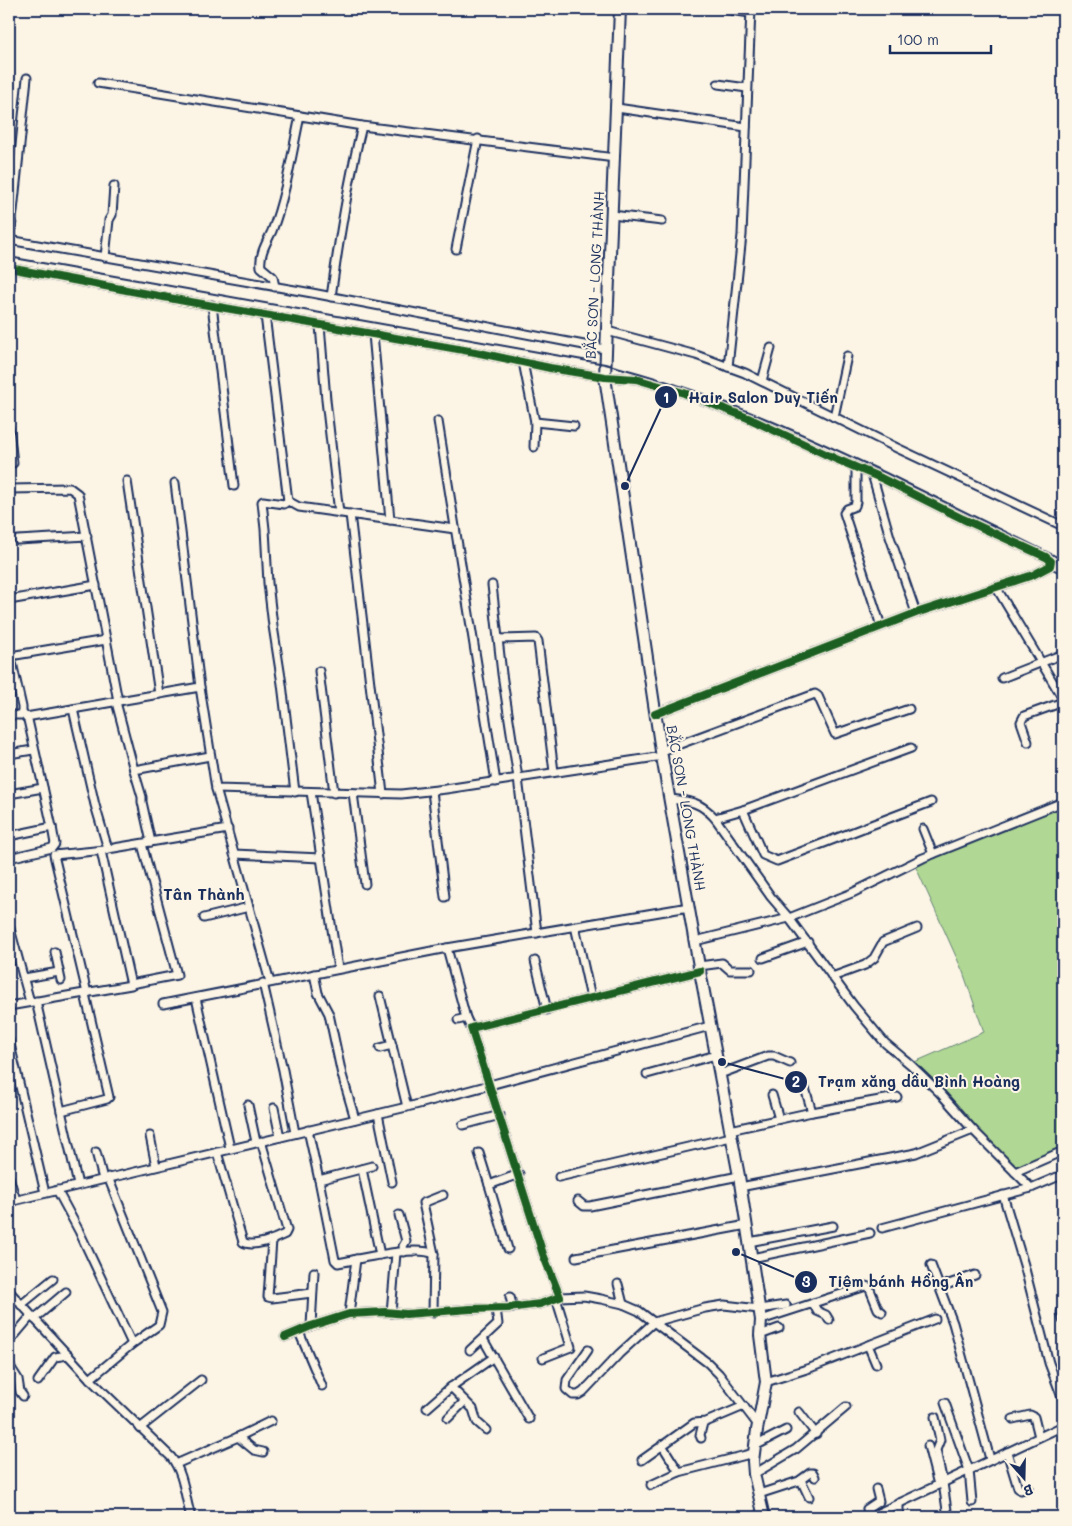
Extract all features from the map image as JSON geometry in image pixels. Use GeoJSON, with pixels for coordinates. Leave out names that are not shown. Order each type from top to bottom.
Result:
{"type":"FeatureCollection","features":[{"type":"Feature","properties":{"kind":"main road","name":"BẮC SƠN - LONG THÀNH"},"geometry":{"type":"LineString","coordinates":[[620,9],[605,378],[662,754],[710,1026],[739,1176],[761,1320],[760,1335],[766,1382],[758,1425],[754,1474],[764,1517]]}},
{"type":"Feature","properties":{"kind":"street"},"geometry":{"type":"LineString","coordinates":[[724,9],[751,11],[742,235],[728,367]]}},
{"type":"Feature","properties":{"kind":"street"},"geometry":{"type":"LineString","coordinates":[[27,78],[10,240],[605,348]]}},
{"type":"Feature","properties":{"kind":"street"},"geometry":{"type":"LineString","coordinates":[[98,84],[362,126],[478,139],[615,158]]}},
{"type":"Feature","properties":{"kind":"street"},"geometry":{"type":"LineString","coordinates":[[718,84],[747,88]]}},
{"type":"Feature","properties":{"kind":"street"},"geometry":{"type":"LineString","coordinates":[[617,108],[746,127]]}},
{"type":"Feature","properties":{"kind":"street"},"geometry":{"type":"LineString","coordinates":[[275,287],[273,277],[261,268],[260,258],[276,220],[300,116]]}},
{"type":"Feature","properties":{"kind":"street"},"geometry":{"type":"LineString","coordinates":[[331,297],[340,228],[362,126]]}},
{"type":"Feature","properties":{"kind":"street"},"geometry":{"type":"LineString","coordinates":[[456,249],[478,139]]}},
{"type":"Feature","properties":{"kind":"street"},"geometry":{"type":"LineString","coordinates":[[105,257],[109,220],[112,215],[114,186]]}},
{"type":"Feature","properties":{"kind":"street"},"geometry":{"type":"LineString","coordinates":[[612,215],[662,221]]}},
{"type":"Feature","properties":{"kind":"street"},"geometry":{"type":"LineString","coordinates":[[9,268],[605,378],[636,379],[684,393],[748,418],[872,474],[1046,557],[1050,559],[1052,564],[1063,569]]}},
{"type":"Feature","properties":{"kind":"street"},"geometry":{"type":"LineString","coordinates":[[212,305],[234,486]]}},
{"type":"Feature","properties":{"kind":"street"},"geometry":{"type":"LineString","coordinates":[[265,315],[288,501]]}},
{"type":"Feature","properties":{"kind":"street"},"geometry":{"type":"LineString","coordinates":[[320,325],[326,400],[339,512]]}},
{"type":"Feature","properties":{"kind":"street"},"geometry":{"type":"LineString","coordinates":[[607,331],[696,355],[762,381],[1063,526]]}},
{"type":"Feature","properties":{"kind":"street"},"geometry":{"type":"LineString","coordinates":[[373,334],[390,520]]}},
{"type":"Feature","properties":{"kind":"street"},"geometry":{"type":"LineString","coordinates":[[762,381],[770,348]]}},
{"type":"Feature","properties":{"kind":"street"},"geometry":{"type":"LineString","coordinates":[[834,417],[847,356]]}},
{"type":"Feature","properties":{"kind":"street"},"geometry":{"type":"LineString","coordinates":[[523,362],[535,422],[534,447]]}},
{"type":"Feature","properties":{"kind":"street"},"geometry":{"type":"LineString","coordinates":[[438,421],[496,782]]}},
{"type":"Feature","properties":{"kind":"street"},"geometry":{"type":"LineString","coordinates":[[535,422],[574,426]]}},
{"type":"Feature","properties":{"kind":"street"},"geometry":{"type":"LineString","coordinates":[[9,428],[13,463]]}},
{"type":"Feature","properties":{"kind":"street"},"geometry":{"type":"LineString","coordinates":[[856,468],[855,506],[847,509],[844,513],[881,626]]}},
{"type":"Feature","properties":{"kind":"street"},"geometry":{"type":"LineString","coordinates":[[872,474],[890,537],[916,613]]}},
{"type":"Feature","properties":{"kind":"street"},"geometry":{"type":"LineString","coordinates":[[127,481],[159,694]]}},
{"type":"Feature","properties":{"kind":"street"},"geometry":{"type":"LineString","coordinates":[[175,483],[210,756],[216,788],[249,907],[267,983],[295,1133]]}},
{"type":"Feature","properties":{"kind":"street"},"geometry":{"type":"LineString","coordinates":[[9,489],[62,487],[73,489],[80,498],[117,701],[152,842]]}},
{"type":"Feature","properties":{"kind":"street"},"geometry":{"type":"LineString","coordinates":[[288,501],[300,507],[455,529]]}},
{"type":"Feature","properties":{"kind":"street"},"geometry":{"type":"LineString","coordinates":[[288,501],[284,504],[262,502],[266,529],[268,583],[295,792]]}},
{"type":"Feature","properties":{"kind":"street"},"geometry":{"type":"LineString","coordinates":[[350,514],[383,794]]}},
{"type":"Feature","properties":{"kind":"street"},"geometry":{"type":"LineString","coordinates":[[18,540],[87,536]]}},
{"type":"Feature","properties":{"kind":"street"},"geometry":{"type":"LineString","coordinates":[[656,714],[916,613],[1044,571],[1052,564]]}},
{"type":"Feature","properties":{"kind":"street"},"geometry":{"type":"LineString","coordinates":[[9,600],[96,585]]}},
{"type":"Feature","properties":{"kind":"street"},"geometry":{"type":"LineString","coordinates":[[492,585],[537,933]]}},
{"type":"Feature","properties":{"kind":"street"},"geometry":{"type":"LineString","coordinates":[[996,587],[1063,700],[1024,716],[1021,722],[1028,742]]}},
{"type":"Feature","properties":{"kind":"street"},"geometry":{"type":"LineString","coordinates":[[498,639],[536,638],[538,641],[554,772]]}},
{"type":"Feature","properties":{"kind":"street"},"geometry":{"type":"LineString","coordinates":[[61,1111],[109,1097],[53,852],[55,844],[52,827],[10,652],[106,640]]}},
{"type":"Feature","properties":{"kind":"street"},"geometry":{"type":"LineString","coordinates":[[1002,678],[1063,654]]}},
{"type":"Feature","properties":{"kind":"street"},"geometry":{"type":"LineString","coordinates":[[319,671],[334,793]]}},
{"type":"Feature","properties":{"kind":"street"},"geometry":{"type":"LineString","coordinates":[[9,715],[24,716],[73,709],[200,687]]}},
{"type":"Feature","properties":{"kind":"street"},"geometry":{"type":"LineString","coordinates":[[216,788],[383,794],[432,791],[662,754],[815,694],[818,696],[832,732],[836,734],[908,709]]}},
{"type":"Feature","properties":{"kind":"street"},"geometry":{"type":"LineString","coordinates":[[73,709],[105,850],[132,984]]}},
{"type":"Feature","properties":{"kind":"street"},"geometry":{"type":"LineString","coordinates":[[715,818],[743,810],[911,748]]}},
{"type":"Feature","properties":{"kind":"street"},"geometry":{"type":"LineString","coordinates":[[9,754],[33,750]]}},
{"type":"Feature","properties":{"kind":"street"},"geometry":{"type":"LineString","coordinates":[[134,770],[210,756]]}},
{"type":"Feature","properties":{"kind":"street"},"geometry":{"type":"LineString","coordinates":[[9,794],[43,788]]}},
{"type":"Feature","properties":{"kind":"street"},"geometry":{"type":"LineString","coordinates":[[432,791],[446,897]]}},
{"type":"Feature","properties":{"kind":"street"},"geometry":{"type":"LineString","coordinates":[[312,792],[338,969]]}},
{"type":"Feature","properties":{"kind":"street"},"geometry":{"type":"LineString","coordinates":[[352,793],[365,884]]}},
{"type":"Feature","properties":{"kind":"street"},"geometry":{"type":"LineString","coordinates":[[670,799],[695,802],[706,808],[771,897],[885,1043],[922,1076],[1031,1188]]}},
{"type":"Feature","properties":{"kind":"street"},"geometry":{"type":"LineString","coordinates":[[743,810],[763,855],[777,861],[930,802]]}},
{"type":"Feature","properties":{"kind":"street"},"geometry":{"type":"LineString","coordinates":[[695,941],[789,918],[852,892],[933,854],[1063,802]]}},
{"type":"Feature","properties":{"kind":"street"},"geometry":{"type":"LineString","coordinates":[[9,836],[52,827]]}},
{"type":"Feature","properties":{"kind":"street"},"geometry":{"type":"LineString","coordinates":[[9,858],[53,852],[105,850],[228,829]]}},
{"type":"Feature","properties":{"kind":"street"},"geometry":{"type":"LineString","coordinates":[[923,829],[933,854]]}},
{"type":"Feature","properties":{"kind":"street"},"geometry":{"type":"LineString","coordinates":[[9,1006],[86,993],[177,974],[142,844]]}},
{"type":"Feature","properties":{"kind":"street"},"geometry":{"type":"LineString","coordinates":[[234,854],[321,858]]}},
{"type":"Feature","properties":{"kind":"street"},"geometry":{"type":"LineString","coordinates":[[204,918],[249,907]]}},
{"type":"Feature","properties":{"kind":"street"},"geometry":{"type":"LineString","coordinates":[[163,1004],[447,948],[689,907]]}},
{"type":"Feature","properties":{"kind":"street"},"geometry":{"type":"LineString","coordinates":[[9,925],[33,1002],[78,1185]]}},
{"type":"Feature","properties":{"kind":"street"},"geometry":{"type":"LineString","coordinates":[[575,926],[591,998]]}},
{"type":"Feature","properties":{"kind":"street"},"geometry":{"type":"LineString","coordinates":[[832,977],[865,965],[874,958],[883,942],[917,928]]}},
{"type":"Feature","properties":{"kind":"street"},"geometry":{"type":"LineString","coordinates":[[763,958],[808,942]]}},
{"type":"Feature","properties":{"kind":"street"},"geometry":{"type":"LineString","coordinates":[[447,948],[466,1018],[471,1028],[519,1174],[558,1298],[571,1347],[543,1358]]}},
{"type":"Feature","properties":{"kind":"street"},"geometry":{"type":"LineString","coordinates":[[55,952],[61,980]]}},
{"type":"Feature","properties":{"kind":"street"},"geometry":{"type":"LineString","coordinates":[[535,961],[547,1010]]}},
{"type":"Feature","properties":{"kind":"street"},"geometry":{"type":"LineString","coordinates":[[471,1028],[547,1010],[722,963],[730,970],[751,970]]}},
{"type":"Feature","properties":{"kind":"street"},"geometry":{"type":"LineString","coordinates":[[24,978],[60,972]]}},
{"type":"Feature","properties":{"kind":"street"},"geometry":{"type":"LineString","coordinates":[[314,974],[318,993],[329,1014],[342,1075],[355,1119]]}},
{"type":"Feature","properties":{"kind":"street"},"geometry":{"type":"LineString","coordinates":[[380,996],[407,1107]]}},
{"type":"Feature","properties":{"kind":"street"},"geometry":{"type":"LineString","coordinates":[[196,998],[230,1148]]}},
{"type":"Feature","properties":{"kind":"street"},"geometry":{"type":"LineString","coordinates":[[458,1020],[466,1018]]}},
{"type":"Feature","properties":{"kind":"street"},"geometry":{"type":"LineString","coordinates":[[9,1177],[12,1201],[407,1107],[710,1026]]}},
{"type":"Feature","properties":{"kind":"street"},"geometry":{"type":"LineString","coordinates":[[9,1040],[45,1193]]}},
{"type":"Feature","properties":{"kind":"street"},"geometry":{"type":"LineString","coordinates":[[380,1048],[392,1045]]}},
{"type":"Feature","properties":{"kind":"street"},"geometry":{"type":"LineString","coordinates":[[647,1074],[716,1055]]}},
{"type":"Feature","properties":{"kind":"street"},"geometry":{"type":"LineString","coordinates":[[720,1074],[768,1056],[774,1056],[790,1063]]}},
{"type":"Feature","properties":{"kind":"street"},"geometry":{"type":"LineString","coordinates":[[805,1088],[812,1112]]}},
{"type":"Feature","properties":{"kind":"street"},"geometry":{"type":"LineString","coordinates":[[772,1095],[779,1119]]}},
{"type":"Feature","properties":{"kind":"street"},"geometry":{"type":"LineString","coordinates":[[560,1178],[730,1134],[779,1119],[897,1097]]}},
{"type":"Feature","properties":{"kind":"street"},"geometry":{"type":"LineString","coordinates":[[217,1152],[243,1242],[249,1245],[272,1240],[285,1234],[287,1230],[248,1106]]}},
{"type":"Feature","properties":{"kind":"street"},"geometry":{"type":"LineString","coordinates":[[274,1108],[280,1137]]}},
{"type":"Feature","properties":{"kind":"street"},"geometry":{"type":"LineString","coordinates":[[378,1114],[392,1182]]}},
{"type":"Feature","properties":{"kind":"street"},"geometry":{"type":"LineString","coordinates":[[463,1125],[500,1115]]}},
{"type":"Feature","properties":{"kind":"street"},"geometry":{"type":"LineString","coordinates":[[308,1130],[335,1260],[338,1262],[380,1255],[424,1251],[434,1254]]}},
{"type":"Feature","properties":{"kind":"street"},"geometry":{"type":"LineString","coordinates":[[740,1187],[916,1153],[973,1130]]}},
{"type":"Feature","properties":{"kind":"street"},"geometry":{"type":"LineString","coordinates":[[150,1136],[156,1166]]}},
{"type":"Feature","properties":{"kind":"street"},"geometry":{"type":"LineString","coordinates":[[1015,1172],[1063,1151]]}},
{"type":"Feature","properties":{"kind":"street"},"geometry":{"type":"LineString","coordinates":[[90,1379],[132,1344],[159,1326],[162,1312],[96,1152]]}},
{"type":"Feature","properties":{"kind":"street"},"geometry":{"type":"LineString","coordinates":[[479,1152],[508,1249]]}},
{"type":"Feature","properties":{"kind":"street"},"geometry":{"type":"LineString","coordinates":[[319,1180],[372,1166]]}},
{"type":"Feature","properties":{"kind":"street"},"geometry":{"type":"LineString","coordinates":[[362,1169],[380,1255]]}},
{"type":"Feature","properties":{"kind":"street"},"geometry":{"type":"LineString","coordinates":[[489,1185],[519,1174]]}},
{"type":"Feature","properties":{"kind":"street"},"geometry":{"type":"LineString","coordinates":[[578,1201],[584,1206],[590,1206],[739,1176]]}},
{"type":"Feature","properties":{"kind":"street"},"geometry":{"type":"LineString","coordinates":[[882,1228],[1003,1196],[1031,1188],[1057,1177],[1063,1177]]}},
{"type":"Feature","properties":{"kind":"street"},"geometry":{"type":"LineString","coordinates":[[57,1190],[79,1231],[132,1344]]}},
{"type":"Feature","properties":{"kind":"street"},"geometry":{"type":"LineString","coordinates":[[434,1313],[434,1254],[423,1206],[424,1202],[443,1195]]}},
{"type":"Feature","properties":{"kind":"street"},"geometry":{"type":"LineString","coordinates":[[1003,1196],[1024,1265],[1049,1362],[1063,1400]]}},
{"type":"Feature","properties":{"kind":"street"},"geometry":{"type":"LineString","coordinates":[[392,1313],[400,1253],[406,1241],[399,1215]]}},
{"type":"Feature","properties":{"kind":"street"},"geometry":{"type":"LineString","coordinates":[[576,1257],[747,1225]]}},
{"type":"Feature","properties":{"kind":"street"},"geometry":{"type":"LineString","coordinates":[[749,1242],[833,1226]]}},
{"type":"Feature","properties":{"kind":"street"},"geometry":{"type":"LineString","coordinates":[[752,1258],[870,1233]]}},
{"type":"Feature","properties":{"kind":"street"},"geometry":{"type":"LineString","coordinates":[[272,1240],[268,1297],[312,1293]]}},
{"type":"Feature","properties":{"kind":"street"},"geometry":{"type":"LineString","coordinates":[[349,1314],[356,1259]]}},
{"type":"Feature","properties":{"kind":"street"},"geometry":{"type":"LineString","coordinates":[[931,1265],[953,1323],[990,1460]]}},
{"type":"Feature","properties":{"kind":"street"},"geometry":{"type":"LineString","coordinates":[[312,1326],[314,1272]]}},
{"type":"Feature","properties":{"kind":"street"},"geometry":{"type":"LineString","coordinates":[[940,1287],[975,1275]]}},
{"type":"Feature","properties":{"kind":"street"},"geometry":{"type":"LineString","coordinates":[[21,1305],[53,1279]]}},
{"type":"Feature","properties":{"kind":"street"},"geometry":{"type":"LineString","coordinates":[[618,1284],[623,1304]]}},
{"type":"Feature","properties":{"kind":"street"},"geometry":{"type":"LineString","coordinates":[[761,1320],[866,1286],[869,1287],[878,1309],[882,1312]]}},
{"type":"Feature","properties":{"kind":"street"},"geometry":{"type":"LineString","coordinates":[[9,1292],[90,1379],[176,1464],[191,1517]]}},
{"type":"Feature","properties":{"kind":"street"},"geometry":{"type":"LineString","coordinates":[[9,1342],[33,1318],[66,1292]]}},
{"type":"Feature","properties":{"kind":"street"},"geometry":{"type":"LineString","coordinates":[[285,1337],[349,1314],[434,1313],[513,1308],[540,1304],[558,1298],[584,1296],[623,1304],[654,1322],[708,1363],[758,1425]]}},
{"type":"Feature","properties":{"kind":"street"},"geometry":{"type":"LineString","coordinates":[[510,1297],[513,1308]]}},
{"type":"Feature","properties":{"kind":"street"},"geometry":{"type":"LineString","coordinates":[[813,1303],[817,1311],[826,1315],[829,1320]]}},
{"type":"Feature","properties":{"kind":"street"},"geometry":{"type":"LineString","coordinates":[[588,1350],[567,1380],[566,1389],[573,1395],[583,1392],[619,1354],[654,1322],[705,1308],[724,1305],[759,1309],[786,1305]]}},
{"type":"Feature","properties":{"kind":"street"},"geometry":{"type":"LineString","coordinates":[[470,1350],[498,1324],[496,1308]]}},
{"type":"Feature","properties":{"kind":"street"},"geometry":{"type":"LineString","coordinates":[[1061,1312],[1063,1320]]}},
{"type":"Feature","properties":{"kind":"street"},"geometry":{"type":"LineString","coordinates":[[766,1382],[810,1368],[934,1319]]}},
{"type":"Feature","properties":{"kind":"street"},"geometry":{"type":"LineString","coordinates":[[760,1335],[780,1328]]}},
{"type":"Feature","properties":{"kind":"street"},"geometry":{"type":"LineString","coordinates":[[299,1332],[322,1386]]}},
{"type":"Feature","properties":{"kind":"street"},"geometry":{"type":"LineString","coordinates":[[483,1338],[529,1419]]}},
{"type":"Feature","properties":{"kind":"street"},"geometry":{"type":"LineString","coordinates":[[868,1345],[876,1364]]}},
{"type":"Feature","properties":{"kind":"street"},"geometry":{"type":"LineString","coordinates":[[38,1381],[55,1357],[68,1355]]}},
{"type":"Feature","properties":{"kind":"street"},"geometry":{"type":"LineString","coordinates":[[427,1408],[451,1387],[494,1357]]}},
{"type":"Feature","properties":{"kind":"street"},"geometry":{"type":"LineString","coordinates":[[9,1365],[18,1379],[20,1392],[23,1396]]}},
{"type":"Feature","properties":{"kind":"street"},"geometry":{"type":"LineString","coordinates":[[140,1428],[201,1380]]}},
{"type":"Feature","properties":{"kind":"street"},"geometry":{"type":"LineString","coordinates":[[451,1387],[473,1409],[479,1425],[486,1430]]}},
{"type":"Feature","properties":{"kind":"street"},"geometry":{"type":"LineString","coordinates":[[448,1418],[465,1401]]}},
{"type":"Feature","properties":{"kind":"street"},"geometry":{"type":"LineString","coordinates":[[946,1403],[969,1470],[972,1502]]}},
{"type":"Feature","properties":{"kind":"street"},"geometry":{"type":"LineString","coordinates":[[642,1460],[689,1426],[703,1423],[744,1406]]}},
{"type":"Feature","properties":{"kind":"street"},"geometry":{"type":"LineString","coordinates":[[754,1474],[796,1449],[846,1408]]}},
{"type":"Feature","properties":{"kind":"street"},"geometry":{"type":"LineString","coordinates":[[799,1412],[816,1434]]}},
{"type":"Feature","properties":{"kind":"street"},"geometry":{"type":"LineString","coordinates":[[1013,1419],[1033,1416],[1039,1437]]}},
{"type":"Feature","properties":{"kind":"street"},"geometry":{"type":"LineString","coordinates":[[935,1417],[940,1440],[936,1450],[948,1517]]}},
{"type":"Feature","properties":{"kind":"street"},"geometry":{"type":"LineString","coordinates":[[176,1464],[238,1438],[271,1421]]}},
{"type":"Feature","properties":{"kind":"street"},"geometry":{"type":"LineString","coordinates":[[701,1438],[703,1423]]}},
{"type":"Feature","properties":{"kind":"street"},"geometry":{"type":"LineString","coordinates":[[876,1489],[879,1501],[867,1509],[870,1517],[1063,1426]]}},
{"type":"Feature","properties":{"kind":"street"},"geometry":{"type":"LineString","coordinates":[[651,1485],[679,1472],[755,1449],[786,1430]]}},
{"type":"Feature","properties":{"kind":"street"},"geometry":{"type":"LineString","coordinates":[[238,1438],[254,1450],[263,1452]]}},
{"type":"Feature","properties":{"kind":"street"},"geometry":{"type":"LineString","coordinates":[[662,1445],[679,1472]]}},
{"type":"Feature","properties":{"kind":"street"},"geometry":{"type":"LineString","coordinates":[[928,1446],[941,1484]]}},
{"type":"Feature","properties":{"kind":"street"},"geometry":{"type":"LineString","coordinates":[[1007,1452],[1018,1488],[1022,1490],[1028,1488]]}},
{"type":"Feature","properties":{"kind":"street"},"geometry":{"type":"LineString","coordinates":[[759,1494],[801,1480],[810,1473],[813,1473],[815,1477]]}},
{"type":"Feature","properties":{"kind":"street"},"geometry":{"type":"LineString","coordinates":[[801,1480],[809,1497]]}},
{"type":"Feature","properties":{"kind":"street"},"geometry":{"type":"LineString","coordinates":[[899,1503],[899,1517]]}},
{"type":"Feature","properties":{"kind":"green space"},"geometry":{"type":"Polygon","coordinates":[[[1063,802],[1063,1151],[1015,1172],[910,1064],[984,1032],[963,972],[914,863],[1063,802]]]}},
{"type":"Feature","properties":{"kind":"railway"},"geometry":{"type":"LineString","coordinates":[[9,257],[605,364],[641,374],[713,398],[783,426],[886,473],[1063,560]]}},
{"type":"Feature","properties":{"kind":"cycle path"},"geometry":{"type":"LineString","coordinates":[[9,268],[475,352],[550,368],[605,377],[636,379],[684,393],[748,418],[881,478],[1051,561],[1050,566],[1033,575],[916,613],[655,714]]}},
{"type":"Feature","properties":{"kind":"cycle path"},"geometry":{"type":"LineString","coordinates":[[285,1337],[311,1326],[349,1314],[385,1312],[406,1314],[508,1308],[540,1304],[560,1297],[543,1254],[471,1028],[700,971]]}},
{"type":"Feature","properties":{"kind":"place","name":"Hair Salon Duy Tiến"},"geometry":{"type":"Point","coordinates":[625,486]}},
{"type":"Feature","properties":{"kind":"place","name":"Trạm xăng dầu Bình Hoàng"},"geometry":{"type":"Point","coordinates":[722,1062]}},
{"type":"Feature","properties":{"kind":"place","name":"Tiệm bánh Hồng Ân"},"geometry":{"type":"Point","coordinates":[736,1252]}},
{"type":"Feature","properties":{"kind":"district","name":"Tân Thành"},"geometry":{"type":"Point","coordinates":[204,894]}}]}
